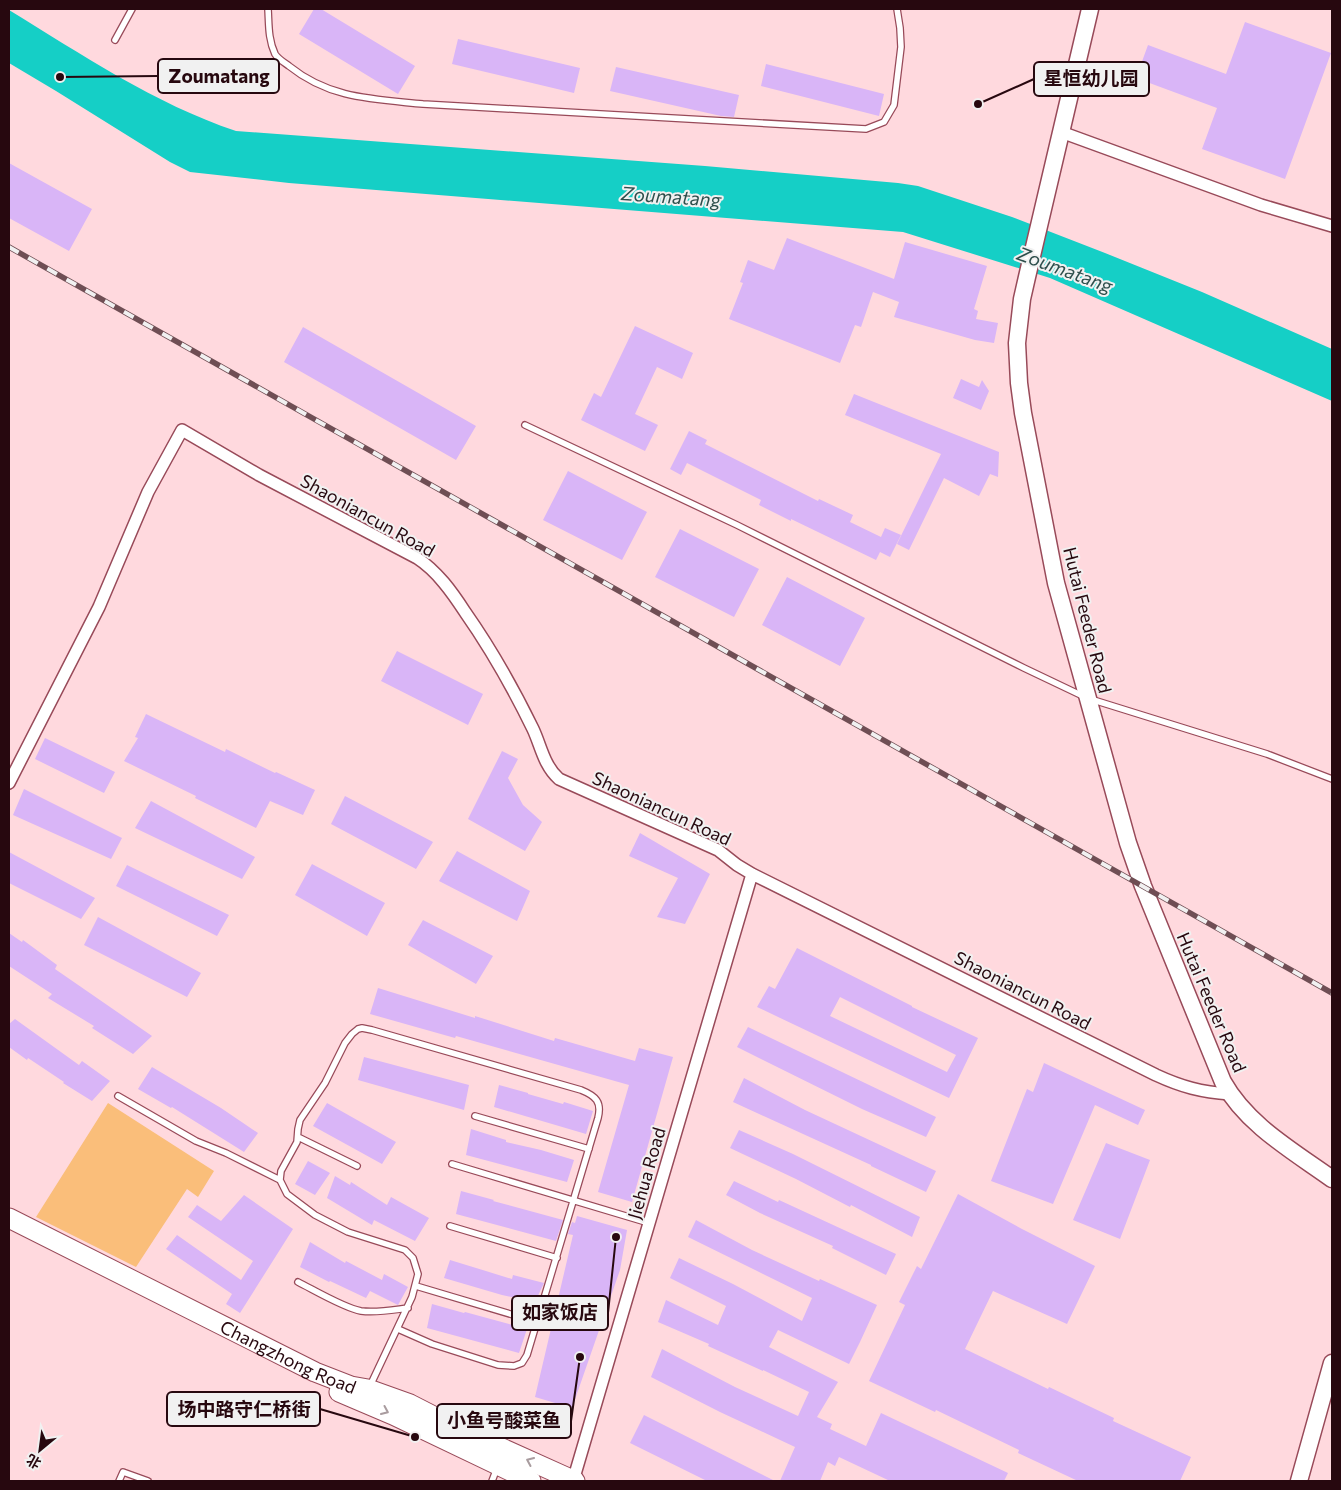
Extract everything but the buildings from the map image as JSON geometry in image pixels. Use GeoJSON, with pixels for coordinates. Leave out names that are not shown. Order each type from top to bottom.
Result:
{"type":"FeatureCollection","features":[{"type":"Feature","properties":{"kind":"main road","name":"Changzhong Road"},"geometry":{"type":"LineString","coordinates":[[9,1218],[315,1372],[351,1386],[495,1474],[531,1481]]}},
{"type":"Feature","properties":{"kind":"main road","name":"Changzhong Road"},"geometry":{"type":"LineString","coordinates":[[9,1233],[319,1384],[410,1404],[455,1427],[574,1481]]}},
{"type":"Feature","properties":{"kind":"street","name":"Hutai Feeder Road"},"geometry":{"type":"LineString","coordinates":[[1090,9],[1038,234],[1026,277],[1017,343],[1018,376],[1023,413],[1056,583],[1128,843],[1143,886],[1217,1068],[1230,1094],[1251,1118],[1266,1131],[1332,1178]]}},
{"type":"Feature","properties":{"kind":"street"},"geometry":{"type":"LineString","coordinates":[[1061,132],[1261,205],[1332,226]]}},
{"type":"Feature","properties":{"kind":"street","name":"Shaoniancun Road"},"geometry":{"type":"LineString","coordinates":[[9,783],[99,607],[148,492],[182,430],[259,475],[425,563],[455,596],[486,643],[533,730],[548,767],[559,779],[718,850],[752,874],[1156,1075],[1190,1089],[1230,1094]]}},
{"type":"Feature","properties":{"kind":"street","name":"Jiehua Road"},"geometry":{"type":"LineString","coordinates":[[574,1481],[752,874]]}},
{"type":"Feature","properties":{"kind":"street"},"geometry":{"type":"LineString","coordinates":[[1299,1481],[1330,1381],[1332,1362]]}},
{"type":"Feature","properties":{"kind":"lane"},"geometry":{"type":"LineString","coordinates":[[114,40],[132,9]]}},
{"type":"Feature","properties":{"kind":"lane"},"geometry":{"type":"LineString","coordinates":[[268,9],[269,34],[276,56],[303,77],[327,89],[361,98],[423,104],[866,129],[884,122],[894,105],[901,47],[897,9]]}},
{"type":"Feature","properties":{"kind":"lane"},"geometry":{"type":"LineString","coordinates":[[525,425],[738,525],[1087,698],[1267,754],[1332,779]]}},
{"type":"Feature","properties":{"kind":"lane"},"geometry":{"type":"LineString","coordinates":[[365,1395],[408,1308],[416,1286],[418,1274],[414,1258],[408,1252],[348,1232],[315,1215],[287,1194],[280,1180],[281,1171],[296,1145],[300,1120],[324,1083],[345,1043],[355,1031],[362,1028],[586,1092],[597,1101],[600,1109],[557,1258],[527,1355],[522,1362],[514,1366],[498,1365],[441,1347],[398,1329]]}},
{"type":"Feature","properties":{"kind":"lane"},"geometry":{"type":"LineString","coordinates":[[118,1096],[196,1141],[226,1153],[280,1180]]}},
{"type":"Feature","properties":{"kind":"lane"},"geometry":{"type":"LineString","coordinates":[[476,1116],[589,1149]]}},
{"type":"Feature","properties":{"kind":"lane"},"geometry":{"type":"LineString","coordinates":[[298,1137],[358,1166]]}},
{"type":"Feature","properties":{"kind":"lane"},"geometry":{"type":"LineString","coordinates":[[452,1164],[649,1223]]}},
{"type":"Feature","properties":{"kind":"lane"},"geometry":{"type":"LineString","coordinates":[[450,1226],[557,1258]]}},
{"type":"Feature","properties":{"kind":"lane"},"geometry":{"type":"LineString","coordinates":[[298,1282],[346,1306],[360,1310],[376,1311],[408,1308]]}},
{"type":"Feature","properties":{"kind":"lane"},"geometry":{"type":"LineString","coordinates":[[416,1286],[537,1322]]}},
{"type":"Feature","properties":{"kind":"lane"},"geometry":{"type":"LineString","coordinates":[[119,1481],[123,1472],[148,1481]]}},
{"type":"Feature","properties":{"kind":"shaded area"},"geometry":{"type":"Polygon","coordinates":[[[108,1103],[214,1171],[198,1197],[187,1189],[136,1267],[36,1217],[108,1103]]]}},
{"type":"Feature","properties":{"kind":"water"},"geometry":{"type":"Polygon","coordinates":[[[9,10],[119,77],[176,107],[236,131],[705,166],[918,186],[1012,217],[1105,253],[1202,292],[1332,349],[1332,401],[1050,278],[903,232],[289,183],[190,172],[170,162],[9,63],[9,10]]]}},
{"type":"Feature","properties":{"kind":"railway"},"geometry":{"type":"LineString","coordinates":[[9,247],[1332,993]]}},
{"type":"Feature","properties":{"kind":"place","name":"Zoumatang"},"geometry":{"type":"Point","coordinates":[60,77]}},
{"type":"Feature","properties":{"kind":"place","name":"星恒幼儿园"},"geometry":{"type":"Point","coordinates":[978,104]}},
{"type":"Feature","properties":{"kind":"place","name":"如家饭店"},"geometry":{"type":"Point","coordinates":[616,1237]}},
{"type":"Feature","properties":{"kind":"place","name":"小鱼号酸菜鱼"},"geometry":{"type":"Point","coordinates":[580,1357]}},
{"type":"Feature","properties":{"kind":"place","name":"场中路守仁桥街"},"geometry":{"type":"Point","coordinates":[415,1437]}}]}
